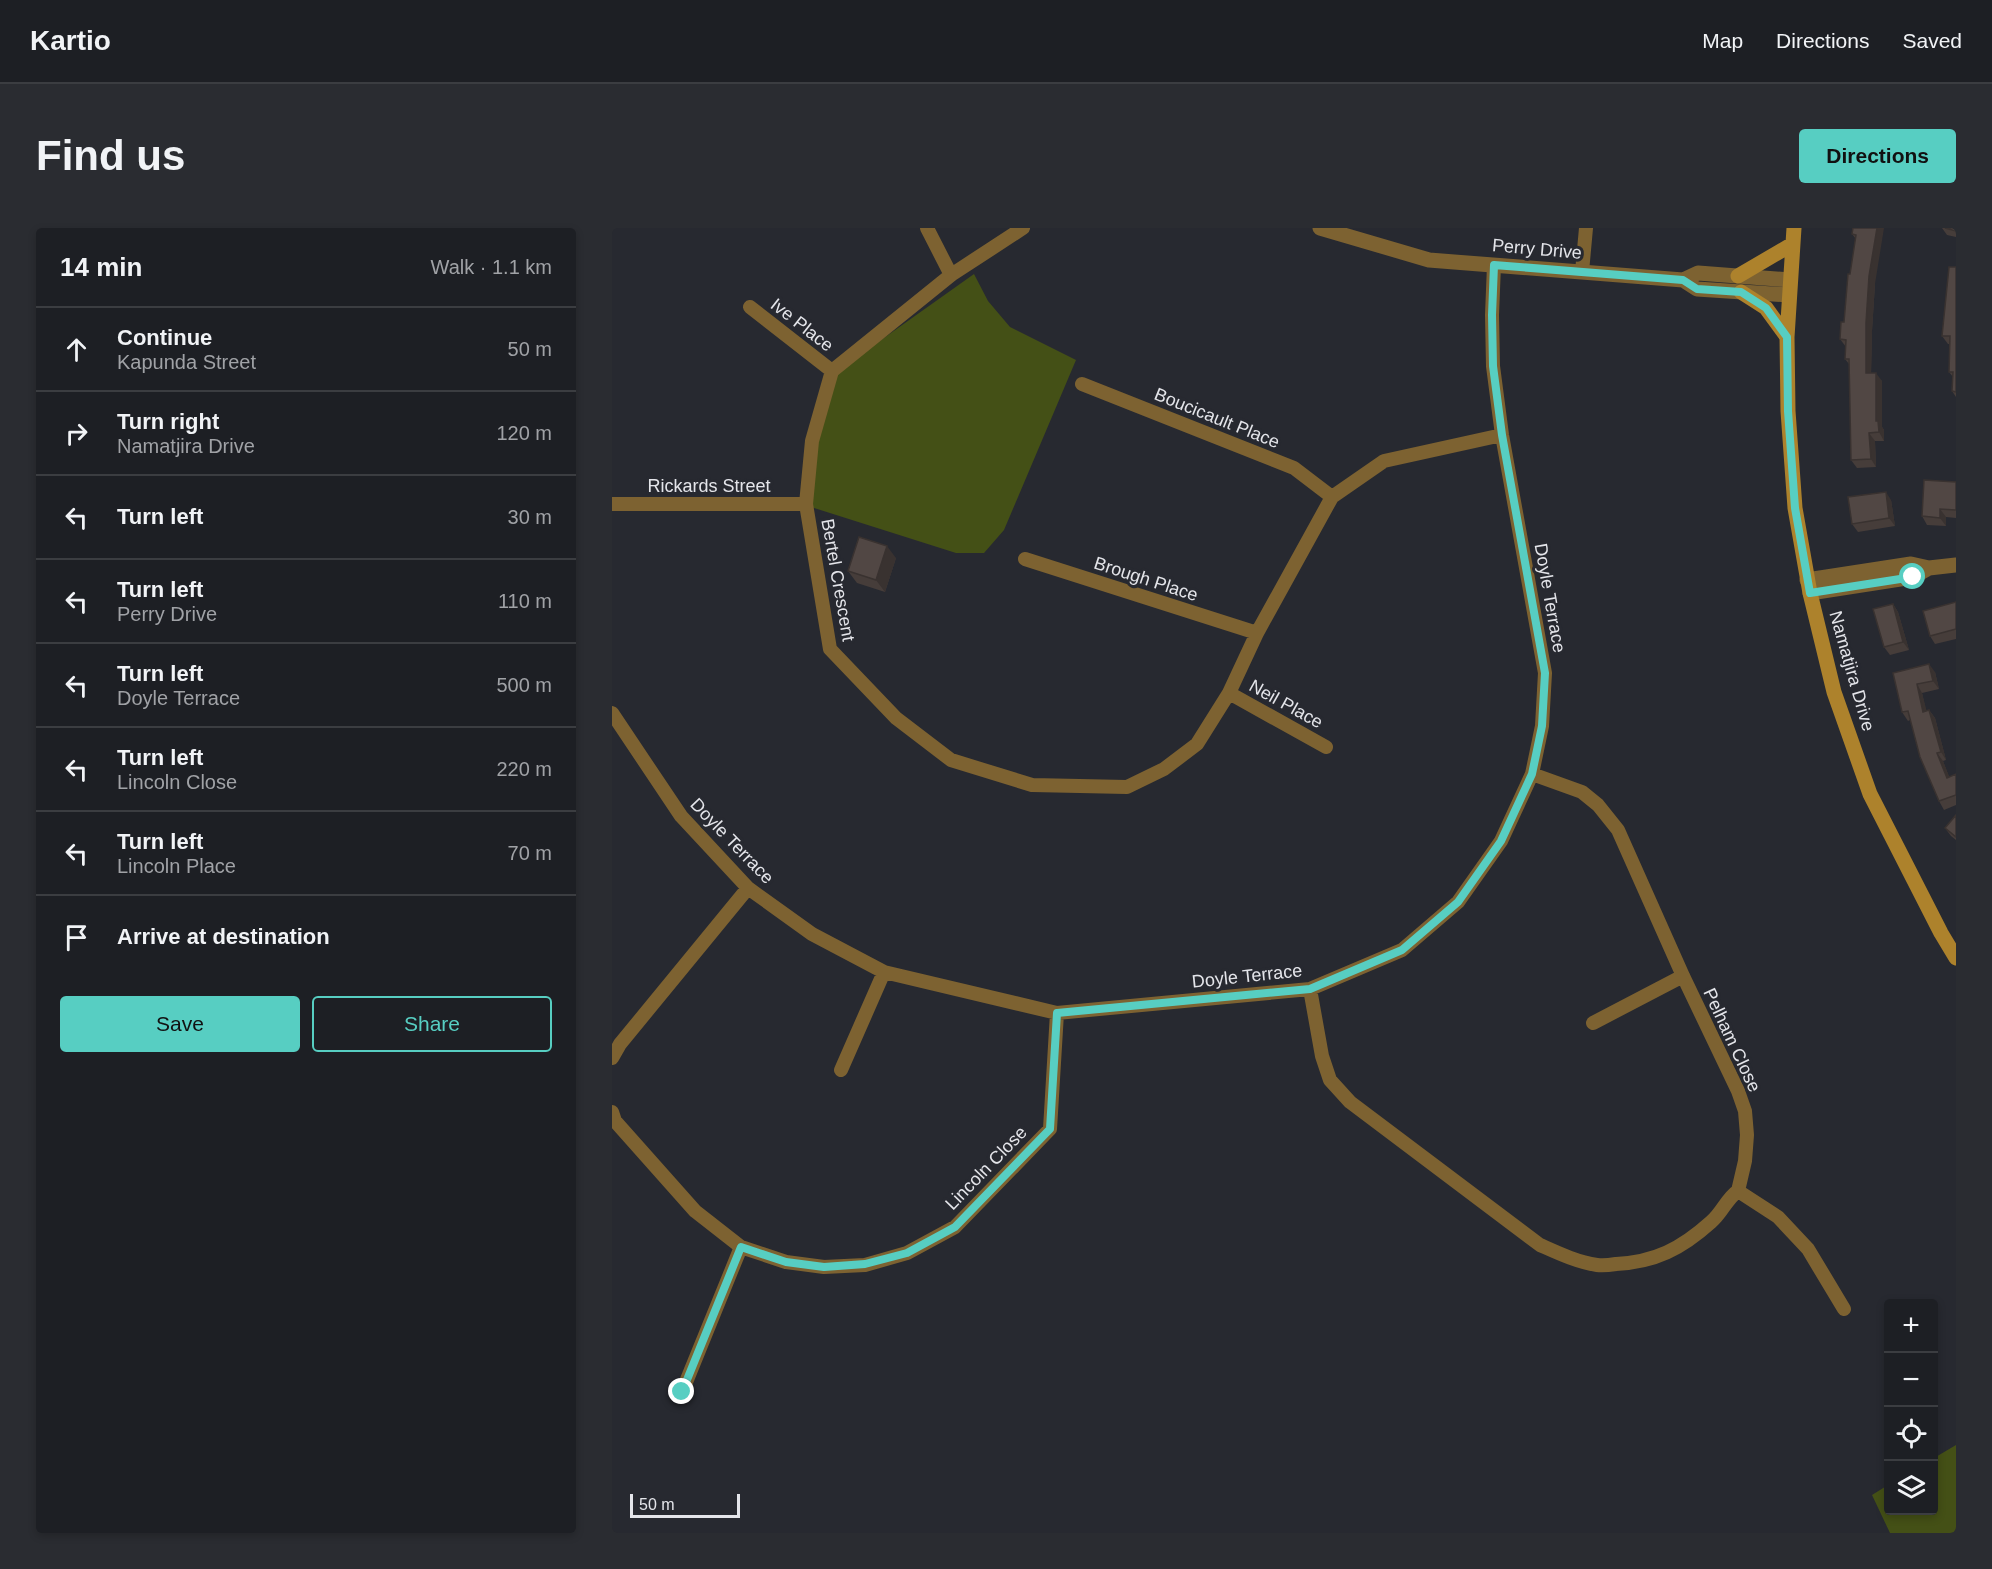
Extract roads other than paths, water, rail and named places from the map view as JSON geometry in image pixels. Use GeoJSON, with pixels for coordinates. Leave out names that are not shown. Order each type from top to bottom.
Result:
{"type":"FeatureCollection","features":[{"type":"Feature","properties":{"kind":"main road","name":"Namatjira Drive"},"geometry":{"type":"LineString","coordinates":[[1794,228],[1791,245],[1787,337],[1788,411],[1794,489],[1808,586],[1834,692],[1870,794],[1956,958]]}},
{"type":"Feature","properties":{"kind":"main road"},"geometry":{"type":"LineString","coordinates":[[1787,337],[1766,308],[1739,284],[1791,245]]}},
{"type":"Feature","properties":{"kind":"street"},"geometry":{"type":"LineString","coordinates":[[927,228],[951,275]]}},
{"type":"Feature","properties":{"kind":"street"},"geometry":{"type":"LineString","coordinates":[[832,371],[951,275],[1023,228]]}},
{"type":"Feature","properties":{"kind":"street","name":"Perry Drive"},"geometry":{"type":"LineString","coordinates":[[1320,228],[1429,260],[1683,280],[1697,289],[1739,284],[1790,288]]}},
{"type":"Feature","properties":{"kind":"street"},"geometry":{"type":"LineString","coordinates":[[1582,272],[1586,228]]}},
{"type":"Feature","properties":{"kind":"street","name":"Doyle Terrace"},"geometry":{"type":"LineString","coordinates":[[612,713],[681,816],[748,888],[812,934],[884,972],[1057,1013],[1310,989],[1402,950],[1458,902],[1501,841],[1532,774],[1542,726],[1545,673],[1502,435],[1493,366],[1494,265]]}},
{"type":"Feature","properties":{"kind":"street","name":"Ive Place"},"geometry":{"type":"LineString","coordinates":[[750,307],[832,371]]}},
{"type":"Feature","properties":{"kind":"street","name":"Bertel Crescent"},"geometry":{"type":"LineString","coordinates":[[832,371],[812,441],[806,504],[830,649],[896,718],[951,760],[1032,784],[1126,787],[1164,770],[1197,744],[1228,693],[1257,633],[1332,497],[1384,461],[1502,435]]}},
{"type":"Feature","properties":{"kind":"street","name":"Boucicault Place"},"geometry":{"type":"LineString","coordinates":[[1082,384],[1294,468],[1332,497]]}},
{"type":"Feature","properties":{"kind":"street","name":"Rickards Street"},"geometry":{"type":"LineString","coordinates":[[612,504],[806,504]]}},
{"type":"Feature","properties":{"kind":"street","name":"Brough Place"},"geometry":{"type":"LineString","coordinates":[[1025,559],[1257,633]]}},
{"type":"Feature","properties":{"kind":"street"},"geometry":{"type":"LineString","coordinates":[[1808,586],[1911,564],[1929,568],[1956,565]]}},
{"type":"Feature","properties":{"kind":"street","name":"Neil Place"},"geometry":{"type":"LineString","coordinates":[[1228,693],[1326,747]]}},
{"type":"Feature","properties":{"kind":"street","name":"Pelham Close"},"geometry":{"type":"LineString","coordinates":[[1310,989],[1322,1056],[1330,1080],[1350,1102],[1540,1245],[1565,1256],[1598,1265],[1637,1263],[1669,1253],[1696,1236],[1719,1215],[1734,1193],[1738,1191],[1745,1161],[1747,1135],[1745,1111],[1738,1091],[1683,976],[1618,830],[1598,806],[1582,792],[1532,774]]}},
{"type":"Feature","properties":{"kind":"street"},"geometry":{"type":"LineString","coordinates":[[612,1058],[620,1044],[748,888]]}},
{"type":"Feature","properties":{"kind":"street"},"geometry":{"type":"LineString","coordinates":[[841,1070],[884,972]]}},
{"type":"Feature","properties":{"kind":"street"},"geometry":{"type":"LineString","coordinates":[[1593,1023],[1683,976]]}},
{"type":"Feature","properties":{"kind":"street","name":"Lincoln Close"},"geometry":{"type":"LineString","coordinates":[[612,1112],[615,1121],[695,1211],[741,1247],[786,1262],[824,1267],[865,1264],[907,1253],[955,1227],[1050,1129],[1057,1013]]}},
{"type":"Feature","properties":{"kind":"street"},"geometry":{"type":"LineString","coordinates":[[1738,1191],[1778,1218],[1808,1249],[1844,1309]]}},
{"type":"Feature","properties":{"kind":"street"},"geometry":{"type":"LineString","coordinates":[[682,1392],[741,1247]]}}]}
